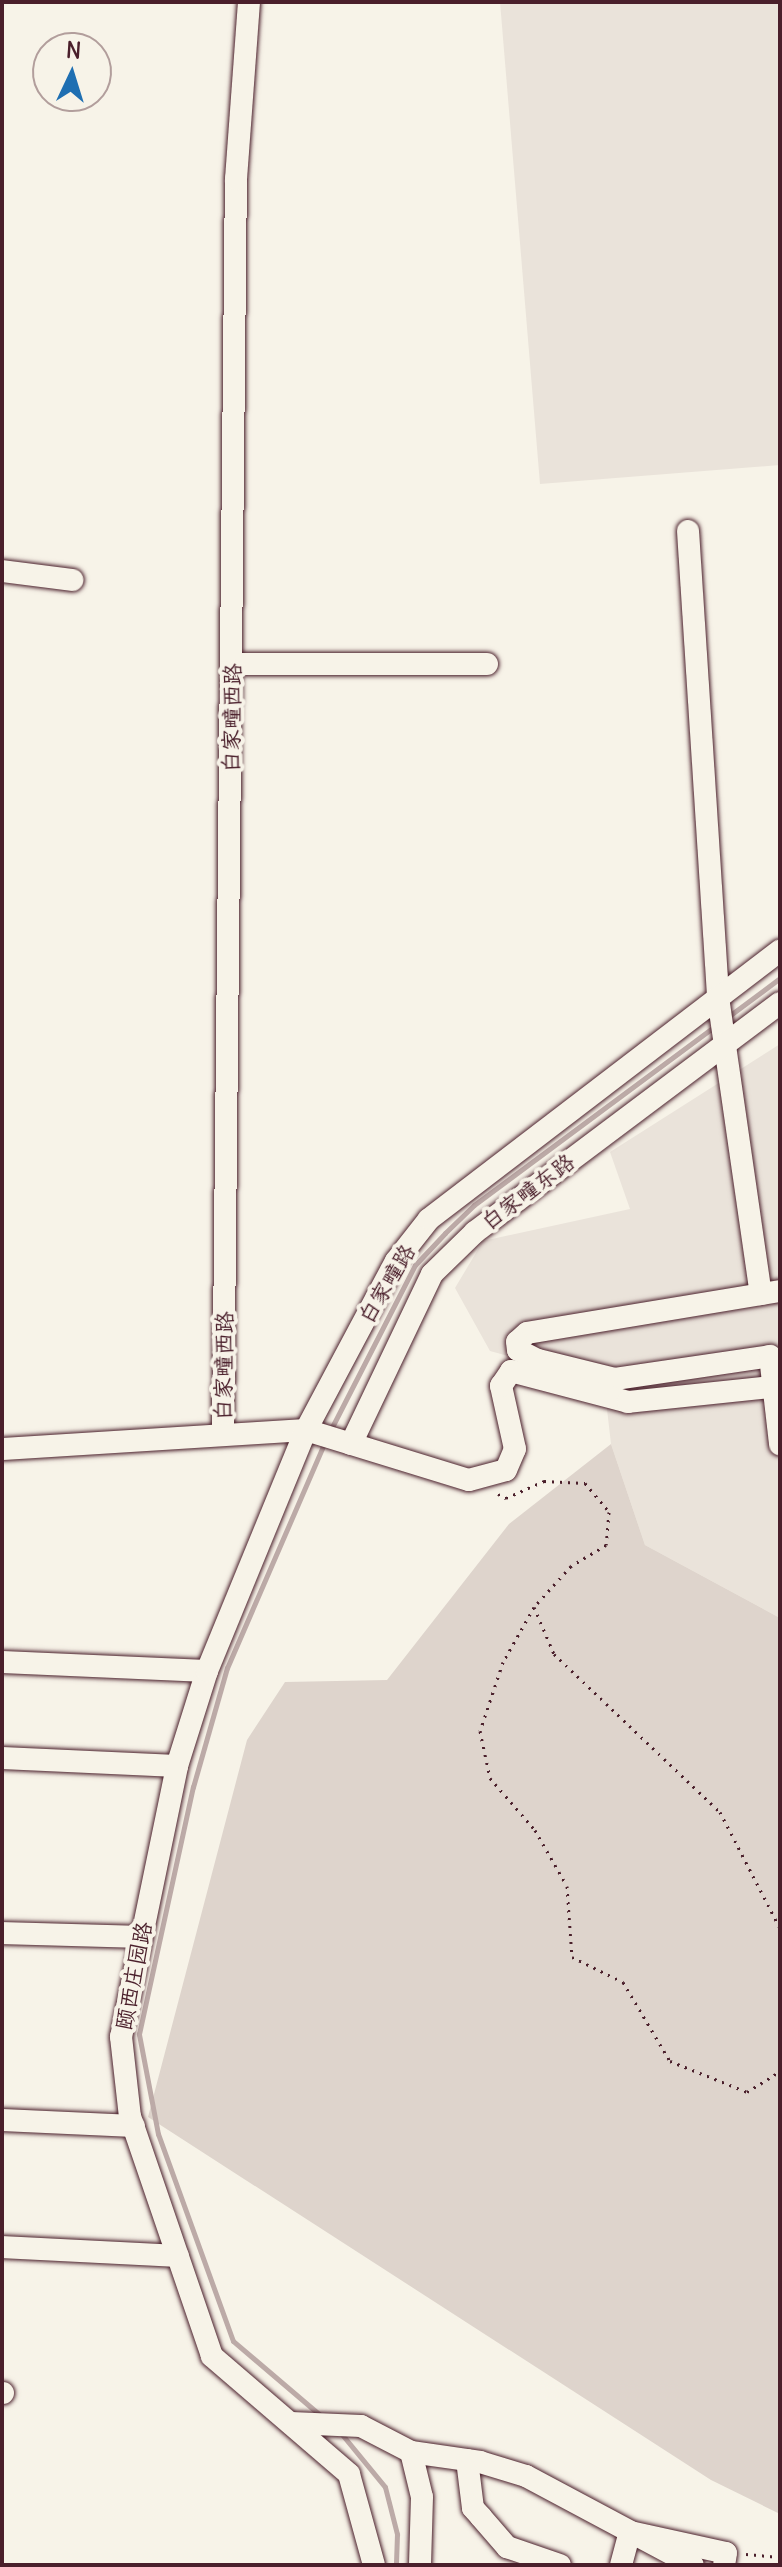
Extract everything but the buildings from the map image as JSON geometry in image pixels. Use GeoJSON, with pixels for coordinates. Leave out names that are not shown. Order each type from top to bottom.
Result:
{"type":"FeatureCollection","features":[{"type":"Feature","properties":{"kind":"street","name":"白家疃西路"},"geometry":{"type":"LineString","coordinates":[[223,1434],[236,179],[249,2]]}},
{"type":"Feature","properties":{"kind":"street"},"geometry":{"type":"LineString","coordinates":[[688,531],[722,1021],[770,1292],[527,1333],[517,1342],[518,1350],[615,1379],[770,1356],[776,1386],[780,1444]]}},
{"type":"Feature","properties":{"kind":"street"},"geometry":{"type":"LineString","coordinates":[[2,571],[72,580]]}},
{"type":"Feature","properties":{"kind":"street"},"geometry":{"type":"LineString","coordinates":[[233,664],[487,664]]}},
{"type":"Feature","properties":{"kind":"street","name":"白家疃路"},"geometry":{"type":"LineString","coordinates":[[328,1436],[396,1261],[429,1219],[722,1021],[780,951]]}},
{"type":"Feature","properties":{"kind":"street","name":"白家疃东路"},"geometry":{"type":"LineString","coordinates":[[328,1436],[432,1274],[475,1232],[722,1021],[780,1003]]}},
{"type":"Feature","properties":{"kind":"street"},"geometry":{"type":"LineString","coordinates":[[2,1449],[223,1434],[328,1436],[469,1480],[506,1470],[515,1449],[501,1386],[511,1371],[628,1402],[776,1386]]}},
{"type":"Feature","properties":{"kind":"street","name":"颐西庄园路"},"geometry":{"type":"LineString","coordinates":[[328,1436],[207,1671],[177,1766],[121,2037],[134,2126],[212,2356],[349,2474],[374,2565]]}},
{"type":"Feature","properties":{"kind":"street"},"geometry":{"type":"LineString","coordinates":[[2,1662],[207,1671]]}},
{"type":"Feature","properties":{"kind":"street"},"geometry":{"type":"LineString","coordinates":[[2,1758],[177,1766]]}},
{"type":"Feature","properties":{"kind":"street"},"geometry":{"type":"LineString","coordinates":[[2,1933],[141,1937]]}},
{"type":"Feature","properties":{"kind":"street"},"geometry":{"type":"LineString","coordinates":[[2,2120],[134,2126]]}},
{"type":"Feature","properties":{"kind":"street"},"geometry":{"type":"LineString","coordinates":[[2,2247],[178,2256]]}},
{"type":"Feature","properties":{"kind":"street"},"geometry":{"type":"LineString","coordinates":[[291,2423],[361,2426],[411,2452],[467,2460],[526,2476],[693,2565]]}},
{"type":"Feature","properties":{"kind":"street"},"geometry":{"type":"LineString","coordinates":[[411,2452],[422,2497],[420,2565]]}},
{"type":"Feature","properties":{"kind":"street"},"geometry":{"type":"LineString","coordinates":[[467,2460],[473,2508],[507,2547],[560,2565]]}},
{"type":"Feature","properties":{"kind":"street"},"geometry":{"type":"LineString","coordinates":[[630,2532],[725,2559]]}},
{"type":"Feature","properties":{"kind":"street"},"geometry":{"type":"LineString","coordinates":[[621,2565],[630,2532]]}},
{"type":"Feature","properties":{"kind":"path"},"geometry":{"type":"LineString","coordinates":[[469,1480],[506,1498],[544,1481],[585,1483],[609,1512],[606,1545],[571,1566],[534,1607],[503,1662],[480,1731],[490,1778],[535,1830],[567,1886],[572,1957],[623,1982],[670,2061],[747,2092],[780,2071]]}},
{"type":"Feature","properties":{"kind":"path"},"geometry":{"type":"LineString","coordinates":[[534,1607],[554,1654],[720,1812],[780,1928]]}},
{"type":"Feature","properties":{"kind":"path"},"geometry":{"type":"LineString","coordinates":[[725,2559],[780,2557]]}},
{"type":"Feature","properties":{"kind":"shaded area"},"geometry":{"type":"Polygon","coordinates":[[[500,2],[780,2],[780,465],[540,484],[500,2]]]}},
{"type":"Feature","properties":{"kind":"shaded area"},"geometry":{"type":"Polygon","coordinates":[[[780,1044],[780,1618],[645,1545],[611,1444],[604,1383],[490,1351],[455,1288],[483,1241],[630,1209],[610,1152],[780,1044]]]}},
{"type":"Feature","properties":{"kind":"shaded area"},"geometry":{"type":"Polygon","coordinates":[[[611,1444],[645,1545],[780,1618],[780,2514],[711,2480],[148,2117],[247,1740],[285,1682],[387,1680],[509,1524],[611,1444]]]}},
{"type":"Feature","properties":{"kind":"waterway"},"geometry":{"type":"LineString","coordinates":[[729,1016],[780,978]]}},
{"type":"Feature","properties":{"kind":"waterway"},"geometry":{"type":"LineString","coordinates":[[330,1431],[415,1265],[445,1233],[474,1205],[714,1027]]}},
{"type":"Feature","properties":{"kind":"waterway"},"geometry":{"type":"LineString","coordinates":[[320,2415],[233,2341],[158,2134],[139,2034],[193,1787],[227,1668],[324,1444]]}},
{"type":"Feature","properties":{"kind":"waterway"},"geometry":{"type":"LineString","coordinates":[[340,2432],[385,2487],[397,2534],[396,2565]]}}]}
